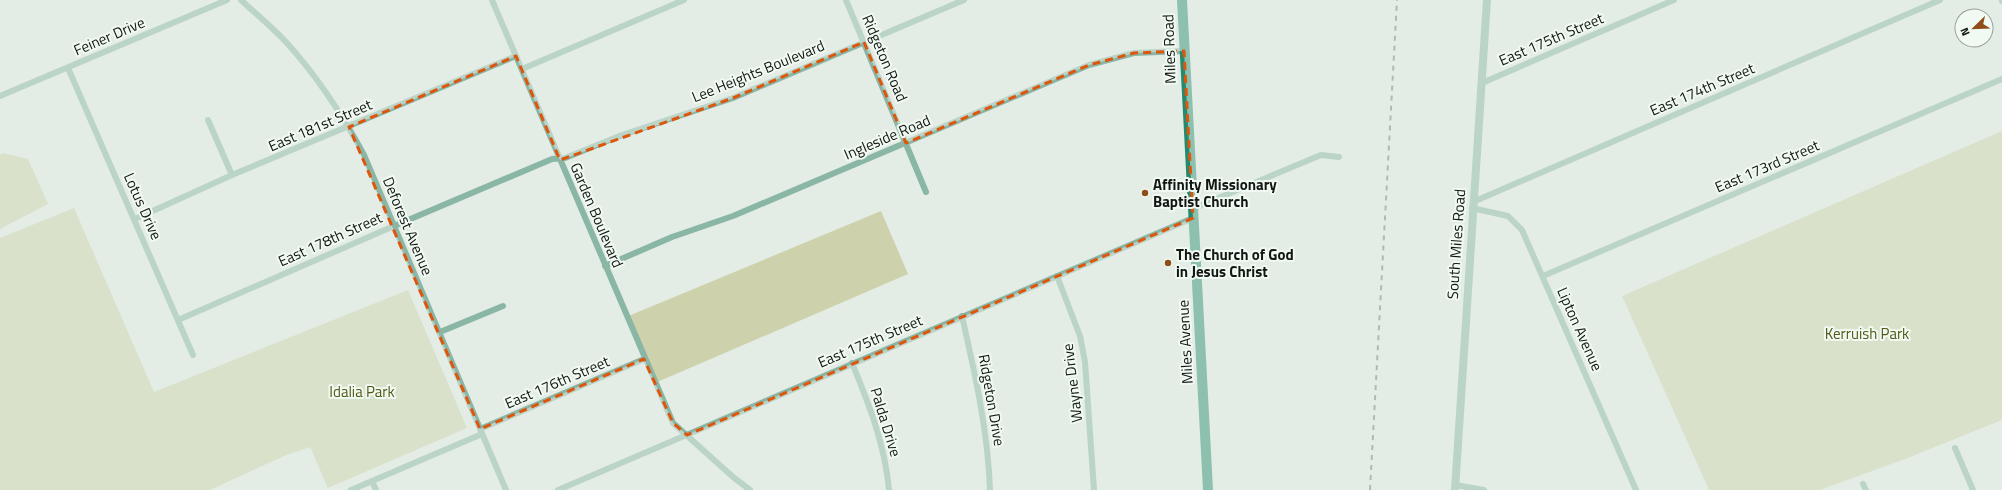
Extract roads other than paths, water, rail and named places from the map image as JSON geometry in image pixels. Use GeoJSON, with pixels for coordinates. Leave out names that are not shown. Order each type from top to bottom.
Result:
{"type":"FeatureCollection","features":[{"type":"Feature","properties":{"kind":"main road","name":"Miles Road"},"geometry":{"type":"LineString","coordinates":[[1182,0],[1186,96]]}},
{"type":"Feature","properties":{"kind":"main road","name":"Miles Avenue"},"geometry":{"type":"LineString","coordinates":[[1186,96],[1208,490]]}},
{"type":"Feature","properties":{"kind":"street","name":"Feiner Drive"},"geometry":{"type":"LineString","coordinates":[[0,96],[227,0]]}},
{"type":"Feature","properties":{"kind":"street","name":"Deforest Avenue"},"geometry":{"type":"LineString","coordinates":[[241,0],[284,40],[304,62],[349,127],[364,155],[506,490]]}},
{"type":"Feature","properties":{"kind":"street","name":"Garden Boulevard"},"geometry":{"type":"LineString","coordinates":[[492,0],[673,423],[733,477],[750,490]]}},
{"type":"Feature","properties":{"kind":"street"},"geometry":{"type":"LineString","coordinates":[[522,69],[684,0]]}},
{"type":"Feature","properties":{"kind":"street","name":"Ridgeton Road"},"geometry":{"type":"LineString","coordinates":[[846,0],[926,192]]}},
{"type":"Feature","properties":{"kind":"street","name":"Lee Heights Boulevard"},"geometry":{"type":"LineString","coordinates":[[559,159],[565,158],[622,135],[733,98],[964,0]]}},
{"type":"Feature","properties":{"kind":"street","name":"South Miles Road"},"geometry":{"type":"LineString","coordinates":[[1455,488],[1482,83],[1486,0]]}},
{"type":"Feature","properties":{"kind":"street","name":"East 175th Street"},"geometry":{"type":"LineString","coordinates":[[1482,83],[1674,0]]}},
{"type":"Feature","properties":{"kind":"street","name":"East 174th Street"},"geometry":{"type":"LineString","coordinates":[[1473,205],[1940,0]]}},
{"type":"Feature","properties":{"kind":"street","name":"Ingleside Road"},"geometry":{"type":"LineString","coordinates":[[605,266],[672,237],[733,216],[1090,65],[1134,53],[1184,51]]}},
{"type":"Feature","properties":{"kind":"street","name":"East 181st Street"},"geometry":{"type":"LineString","coordinates":[[135,219],[232,175],[516,56]]}},
{"type":"Feature","properties":{"kind":"street","name":"Lotus Drive"},"geometry":{"type":"LineString","coordinates":[[68,68],[193,354]]}},
{"type":"Feature","properties":{"kind":"street","name":"East 173rd Street"},"geometry":{"type":"LineString","coordinates":[[1543,276],[2002,79]]}},
{"type":"Feature","properties":{"kind":"street"},"geometry":{"type":"LineString","coordinates":[[208,120],[232,175]]}},
{"type":"Feature","properties":{"kind":"street","name":"East 175th Street"},"geometry":{"type":"LineString","coordinates":[[558,490],[1057,276],[1285,170],[1321,155],[1339,157]]}},
{"type":"Feature","properties":{"kind":"street","name":"East 178th Street"},"geometry":{"type":"LineString","coordinates":[[178,320],[552,159],[559,159]]}},
{"type":"Feature","properties":{"kind":"street","name":"Lipton Avenue"},"geometry":{"type":"LineString","coordinates":[[1473,205],[1508,216],[1522,230],[1636,490]]}},
{"type":"Feature","properties":{"kind":"street","name":"Wayne Drive"},"geometry":{"type":"LineString","coordinates":[[1057,276],[1080,336],[1085,362],[1094,490]]}},
{"type":"Feature","properties":{"kind":"street"},"geometry":{"type":"LineString","coordinates":[[440,332],[503,306]]}},
{"type":"Feature","properties":{"kind":"street","name":"Ridgeton Drive"},"geometry":{"type":"LineString","coordinates":[[962,316],[974,366],[988,448],[990,490]]}},
{"type":"Feature","properties":{"kind":"street","name":"East 176th Street"},"geometry":{"type":"LineString","coordinates":[[351,490],[644,358]]}},
{"type":"Feature","properties":{"kind":"street","name":"Palda Drive"},"geometry":{"type":"LineString","coordinates":[[852,363],[872,412],[881,441],[889,490]]}},
{"type":"Feature","properties":{"kind":"street"},"geometry":{"type":"LineString","coordinates":[[1955,448],[1973,490]]}},
{"type":"Feature","properties":{"kind":"street"},"geometry":{"type":"LineString","coordinates":[[372,481],[376,490]]}},
{"type":"Feature","properties":{"kind":"street"},"geometry":{"type":"LineString","coordinates":[[1455,488],[1484,490]]}},
{"type":"Feature","properties":{"kind":"railway"},"geometry":{"type":"LineString","coordinates":[[1370,490],[1397,0]]}},
{"type":"Feature","properties":{"kind":"place","name":"Affinity Missionary Baptist Church"},"geometry":{"type":"Point","coordinates":[1145,193]}},
{"type":"Feature","properties":{"kind":"place","name":"The Church of God in Jesus Christ"},"geometry":{"type":"Point","coordinates":[1168,263]}},
{"type":"Feature","properties":{"kind":"park label","name":"Kerruish Park"},"geometry":{"type":"Point","coordinates":[1867,333]}},
{"type":"Feature","properties":{"kind":"park label","name":"Idalia Park"},"geometry":{"type":"Point","coordinates":[362,391]}}]}
